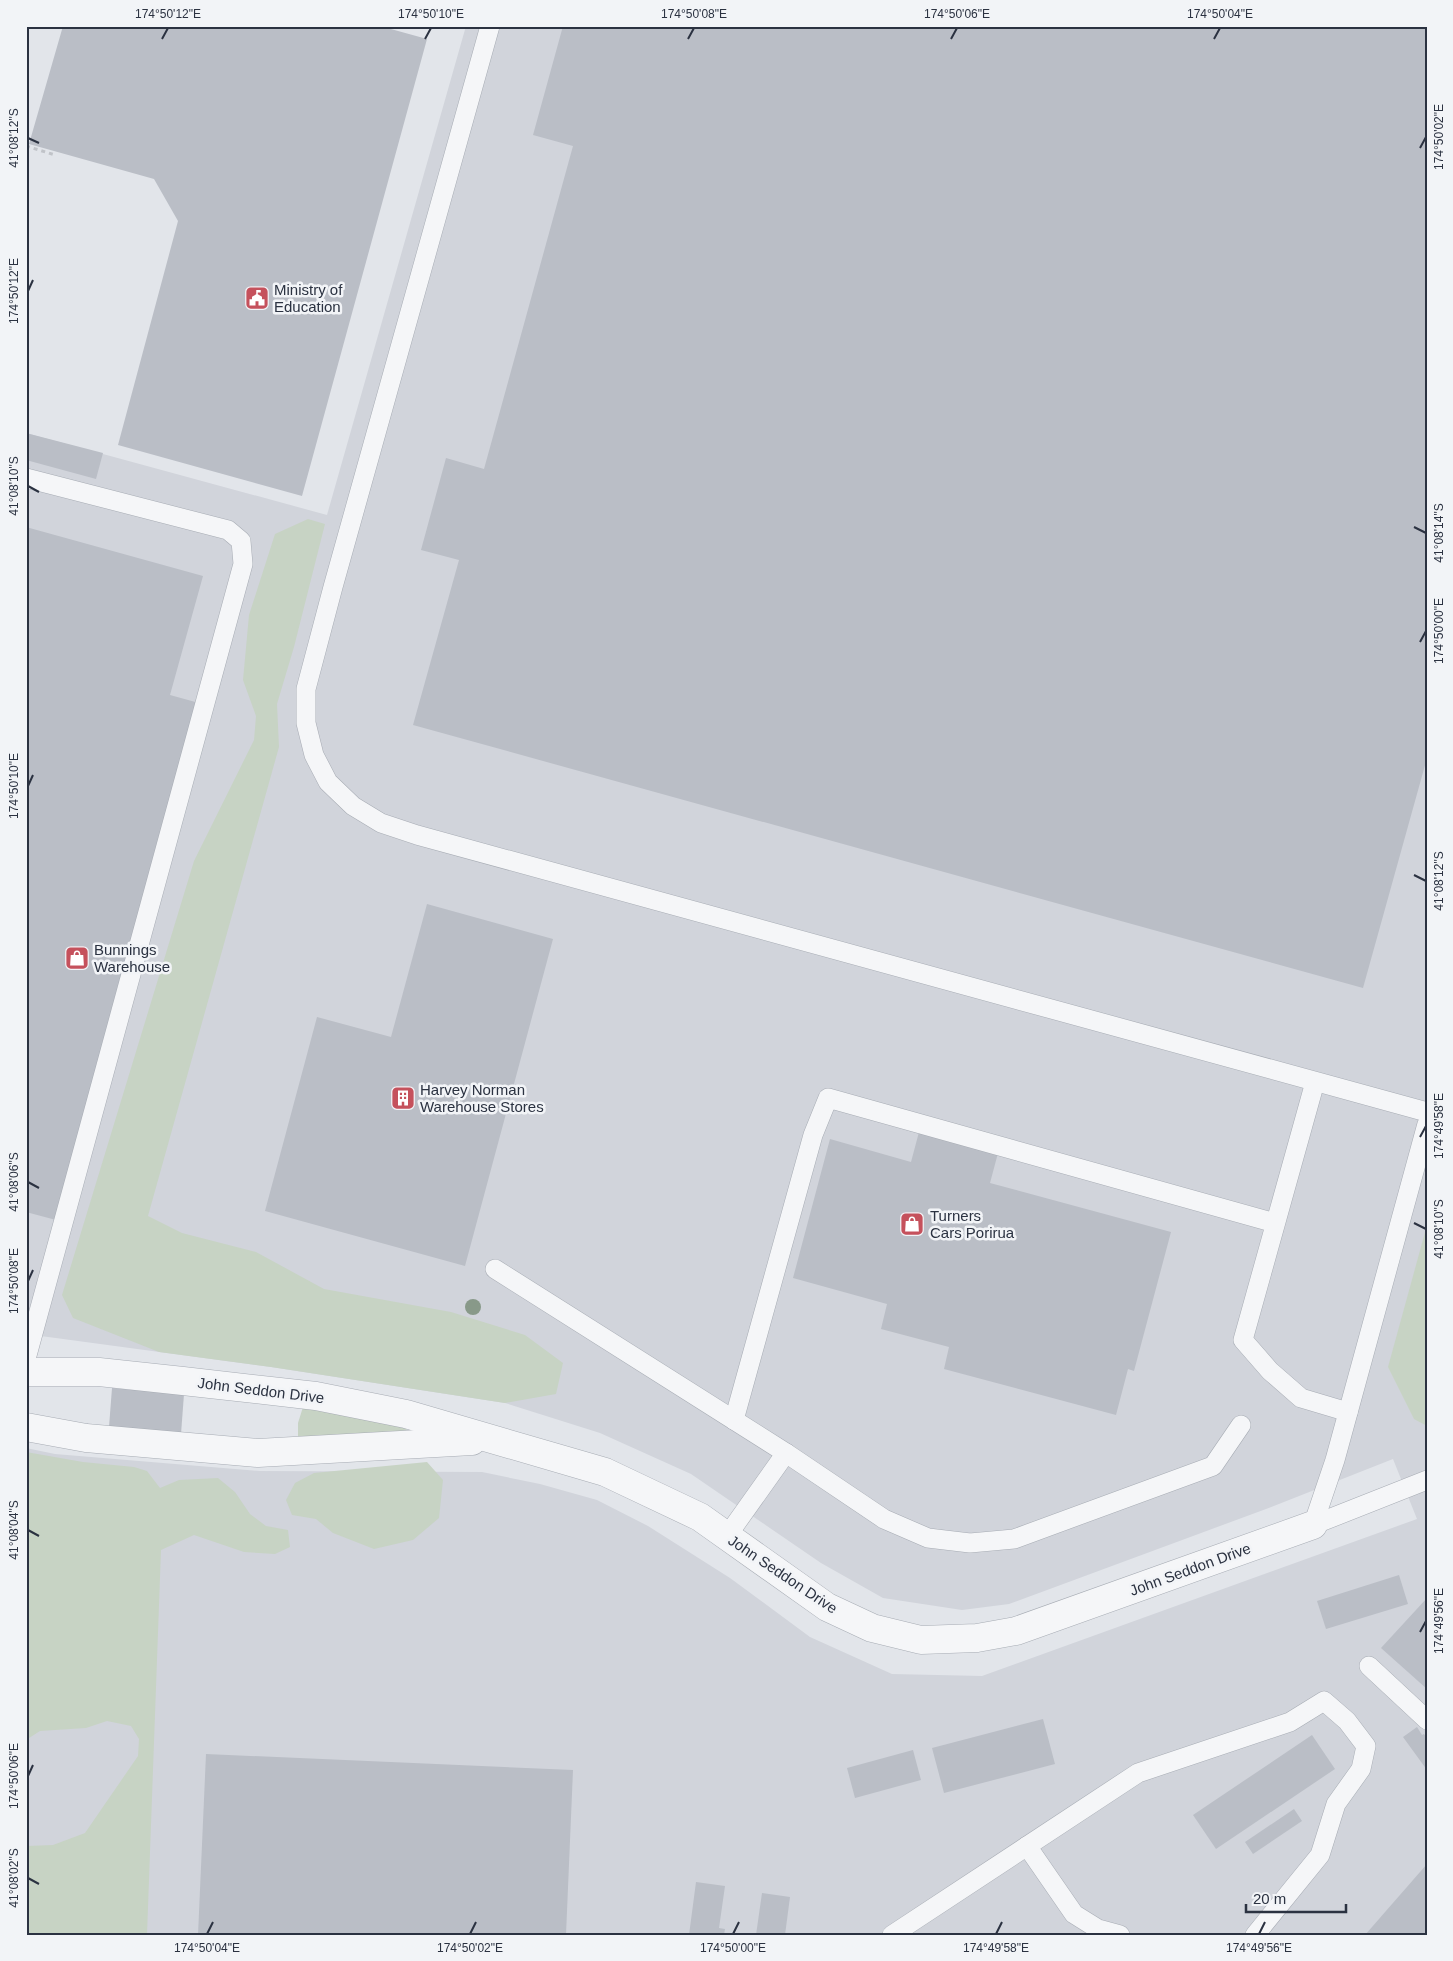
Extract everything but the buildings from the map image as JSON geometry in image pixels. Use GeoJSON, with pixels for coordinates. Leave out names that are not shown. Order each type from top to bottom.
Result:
{"type":"FeatureCollection","features":[{"type":"Feature","properties":{"kind":"street","name":"John Seddon Drive"},"geometry":{"type":"LineString","coordinates":[[26,1372],[99,1372],[316,1396],[406,1414],[605,1472],[700,1517],[827,1607],[872,1628],[920,1640],[977,1638],[1016,1631],[1312,1525]]}},
{"type":"Feature","properties":{"kind":"street","name":"John Seddon Drive"},"geometry":{"type":"LineString","coordinates":[[26,1427],[86,1438],[258,1453],[491,1439]]}},
{"type":"Feature","properties":{"kind":"lane"},"geometry":{"type":"LineString","coordinates":[[490,26],[306,690],[306,723],[314,755],[328,782],[353,806],[381,823],[417,835],[1427,1112]]}},
{"type":"Feature","properties":{"kind":"lane"},"geometry":{"type":"LineString","coordinates":[[26,478],[228,530],[241,541],[243,564],[26,1359]]}},
{"type":"Feature","properties":{"kind":"lane"},"geometry":{"type":"LineString","coordinates":[[1315,1082],[1243,1340],[1270,1371],[1301,1398],[1348,1412]]}},
{"type":"Feature","properties":{"kind":"lane"},"geometry":{"type":"LineString","coordinates":[[734,1420],[813,1135],[828,1098],[1275,1223]]}},
{"type":"Feature","properties":{"kind":"lane"},"geometry":{"type":"LineString","coordinates":[[1312,1525],[1335,1460],[1427,1124]]}},
{"type":"Feature","properties":{"kind":"lane"},"geometry":{"type":"LineString","coordinates":[[495,1269],[786,1453],[884,1519],[928,1538],[970,1543],[1014,1539],[1213,1466],[1241,1425]]}},
{"type":"Feature","properties":{"kind":"lane"},"geometry":{"type":"LineString","coordinates":[[727,1536],[786,1453]]}},
{"type":"Feature","properties":{"kind":"lane"},"geometry":{"type":"LineString","coordinates":[[1312,1525],[1427,1480]]}},
{"type":"Feature","properties":{"kind":"lane"},"geometry":{"type":"LineString","coordinates":[[1369,1666],[1427,1720]]}},
{"type":"Feature","properties":{"kind":"lane"},"geometry":{"type":"LineString","coordinates":[[892,1935],[1138,1773],[1290,1722],[1324,1701],[1347,1721],[1366,1746],[1361,1769],[1336,1804],[1320,1855],[1255,1935]]}},
{"type":"Feature","properties":{"kind":"lane"},"geometry":{"type":"LineString","coordinates":[[1027,1846],[1074,1914],[1098,1929],[1120,1935]]}},
{"type":"Feature","properties":{"kind":"path"},"geometry":{"type":"LineString","coordinates":[[26,146],[55,154]]}},
{"type":"Feature","properties":{"kind":"shaded area"},"geometry":{"type":"Polygon","coordinates":[[[466,26],[1427,26],[1427,1935],[26,1935],[26,1448],[55,1454],[260,1471],[482,1472],[540,1484],[597,1500],[648,1526],[730,1578],[810,1637],[892,1674],[982,1676],[1417,1519],[1393,1459],[1266,1509],[1009,1604],[962,1610],[883,1598],[821,1563],[691,1474],[600,1433],[505,1403],[271,1367],[26,1334],[26,433],[327,515],[466,26]]]}},
{"type":"Feature","properties":{"kind":"green space"},"geometry":{"type":"Polygon","coordinates":[[[308,519],[325,524],[294,647],[277,704],[279,747],[148,1216],[182,1233],[256,1252],[324,1289],[451,1312],[525,1335],[563,1363],[556,1394],[505,1403],[159,1352],[73,1318],[62,1295],[194,861],[254,740],[256,716],[243,680],[249,615],[275,534],[308,519]]]}},
{"type":"Feature","properties":{"kind":"green space"},"geometry":{"type":"Polygon","coordinates":[[[1427,1225],[1427,1426],[1414,1419],[1388,1367],[1427,1225]]]}},
{"type":"Feature","properties":{"kind":"green space"},"geometry":{"type":"Polygon","coordinates":[[[303,1407],[407,1427],[406,1432],[298,1439],[298,1423],[303,1407]]]}},
{"type":"Feature","properties":{"kind":"green space"},"geometry":{"type":"Polygon","coordinates":[[[26,1452],[83,1462],[134,1467],[147,1471],[160,1488],[179,1480],[218,1478],[235,1492],[250,1514],[266,1526],[288,1530],[290,1547],[275,1554],[244,1552],[194,1535],[161,1550],[147,1935],[26,1935],[26,1846],[53,1845],[85,1833],[138,1756],[139,1739],[131,1726],[107,1721],[86,1728],[40,1731],[26,1740],[26,1452]]]}},
{"type":"Feature","properties":{"kind":"green space"},"geometry":{"type":"Polygon","coordinates":[[[427,1462],[443,1480],[439,1518],[413,1540],[374,1549],[333,1533],[316,1519],[292,1515],[286,1500],[295,1483],[314,1473],[427,1462]]]}},
{"type":"Feature","properties":{"kind":"place","name":"Ministry of Education"},"geometry":{"type":"Point","coordinates":[257,298]}},
{"type":"Feature","properties":{"kind":"place","name":"Bunnings Warehouse"},"geometry":{"type":"Point","coordinates":[77,958]}},
{"type":"Feature","properties":{"kind":"place","name":"Harvey Norman Warehouse Stores"},"geometry":{"type":"Point","coordinates":[403,1098]}},
{"type":"Feature","properties":{"kind":"place","name":"Turners Cars Porirua"},"geometry":{"type":"Point","coordinates":[912,1224]}}]}
